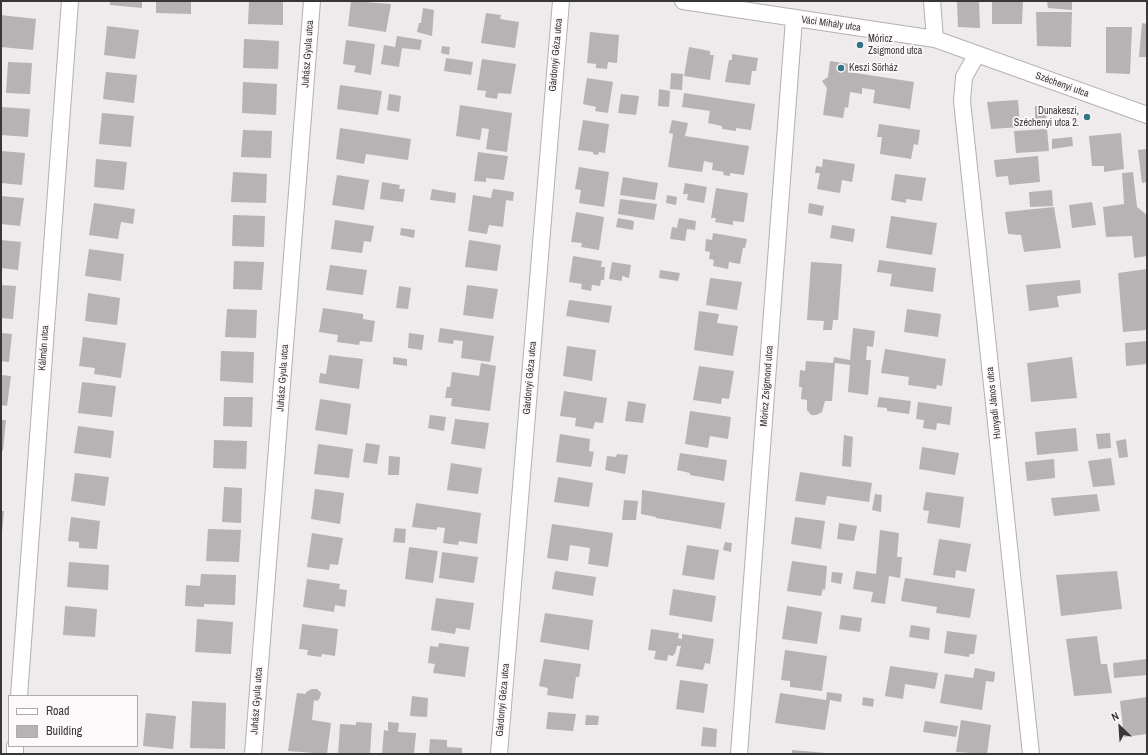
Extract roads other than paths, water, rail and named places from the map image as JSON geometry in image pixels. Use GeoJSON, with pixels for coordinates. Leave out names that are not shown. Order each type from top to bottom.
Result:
{"type":"FeatureCollection","features":[{"type":"Feature","properties":{"kind":"street","name":"Kálmán utca"},"geometry":{"type":"LineString","coordinates":[[19,695],[70,1]]}},
{"type":"Feature","properties":{"kind":"street","name":"Juhász Gyula utca"},"geometry":{"type":"LineString","coordinates":[[253,754],[312,1]]}},
{"type":"Feature","properties":{"kind":"street","name":"Gárdonyi Géza utca"},"geometry":{"type":"LineString","coordinates":[[499,754],[561,1]]}},
{"type":"Feature","properties":{"kind":"street","name":"Váci Mihály utca"},"geometry":{"type":"LineString","coordinates":[[683,1],[935,39],[977,54]]}},
{"type":"Feature","properties":{"kind":"street"},"geometry":{"type":"LineString","coordinates":[[932,1],[935,39]]}},
{"type":"Feature","properties":{"kind":"street","name":"Móricz Zsigmond utca"},"geometry":{"type":"LineString","coordinates":[[739,754],[794,18]]}},
{"type":"Feature","properties":{"kind":"street","name":"Széchenyi utca"},"geometry":{"type":"LineString","coordinates":[[977,54],[1147,115]]}},
{"type":"Feature","properties":{"kind":"street","name":"Hunyadi János utca"},"geometry":{"type":"LineString","coordinates":[[977,54],[964,77],[962,102],[1031,754]]}},
{"type":"Feature","properties":{"kind":"place","name":"Móricz Zsigmond utca"},"geometry":{"type":"Point","coordinates":[860,45]}},
{"type":"Feature","properties":{"kind":"place","name":"Keszi Sörház"},"geometry":{"type":"Point","coordinates":[841,68]}},
{"type":"Feature","properties":{"kind":"place","name":"Dunakeszi, Széchenyi utca 2."},"geometry":{"type":"Point","coordinates":[1087,117]}}]}
